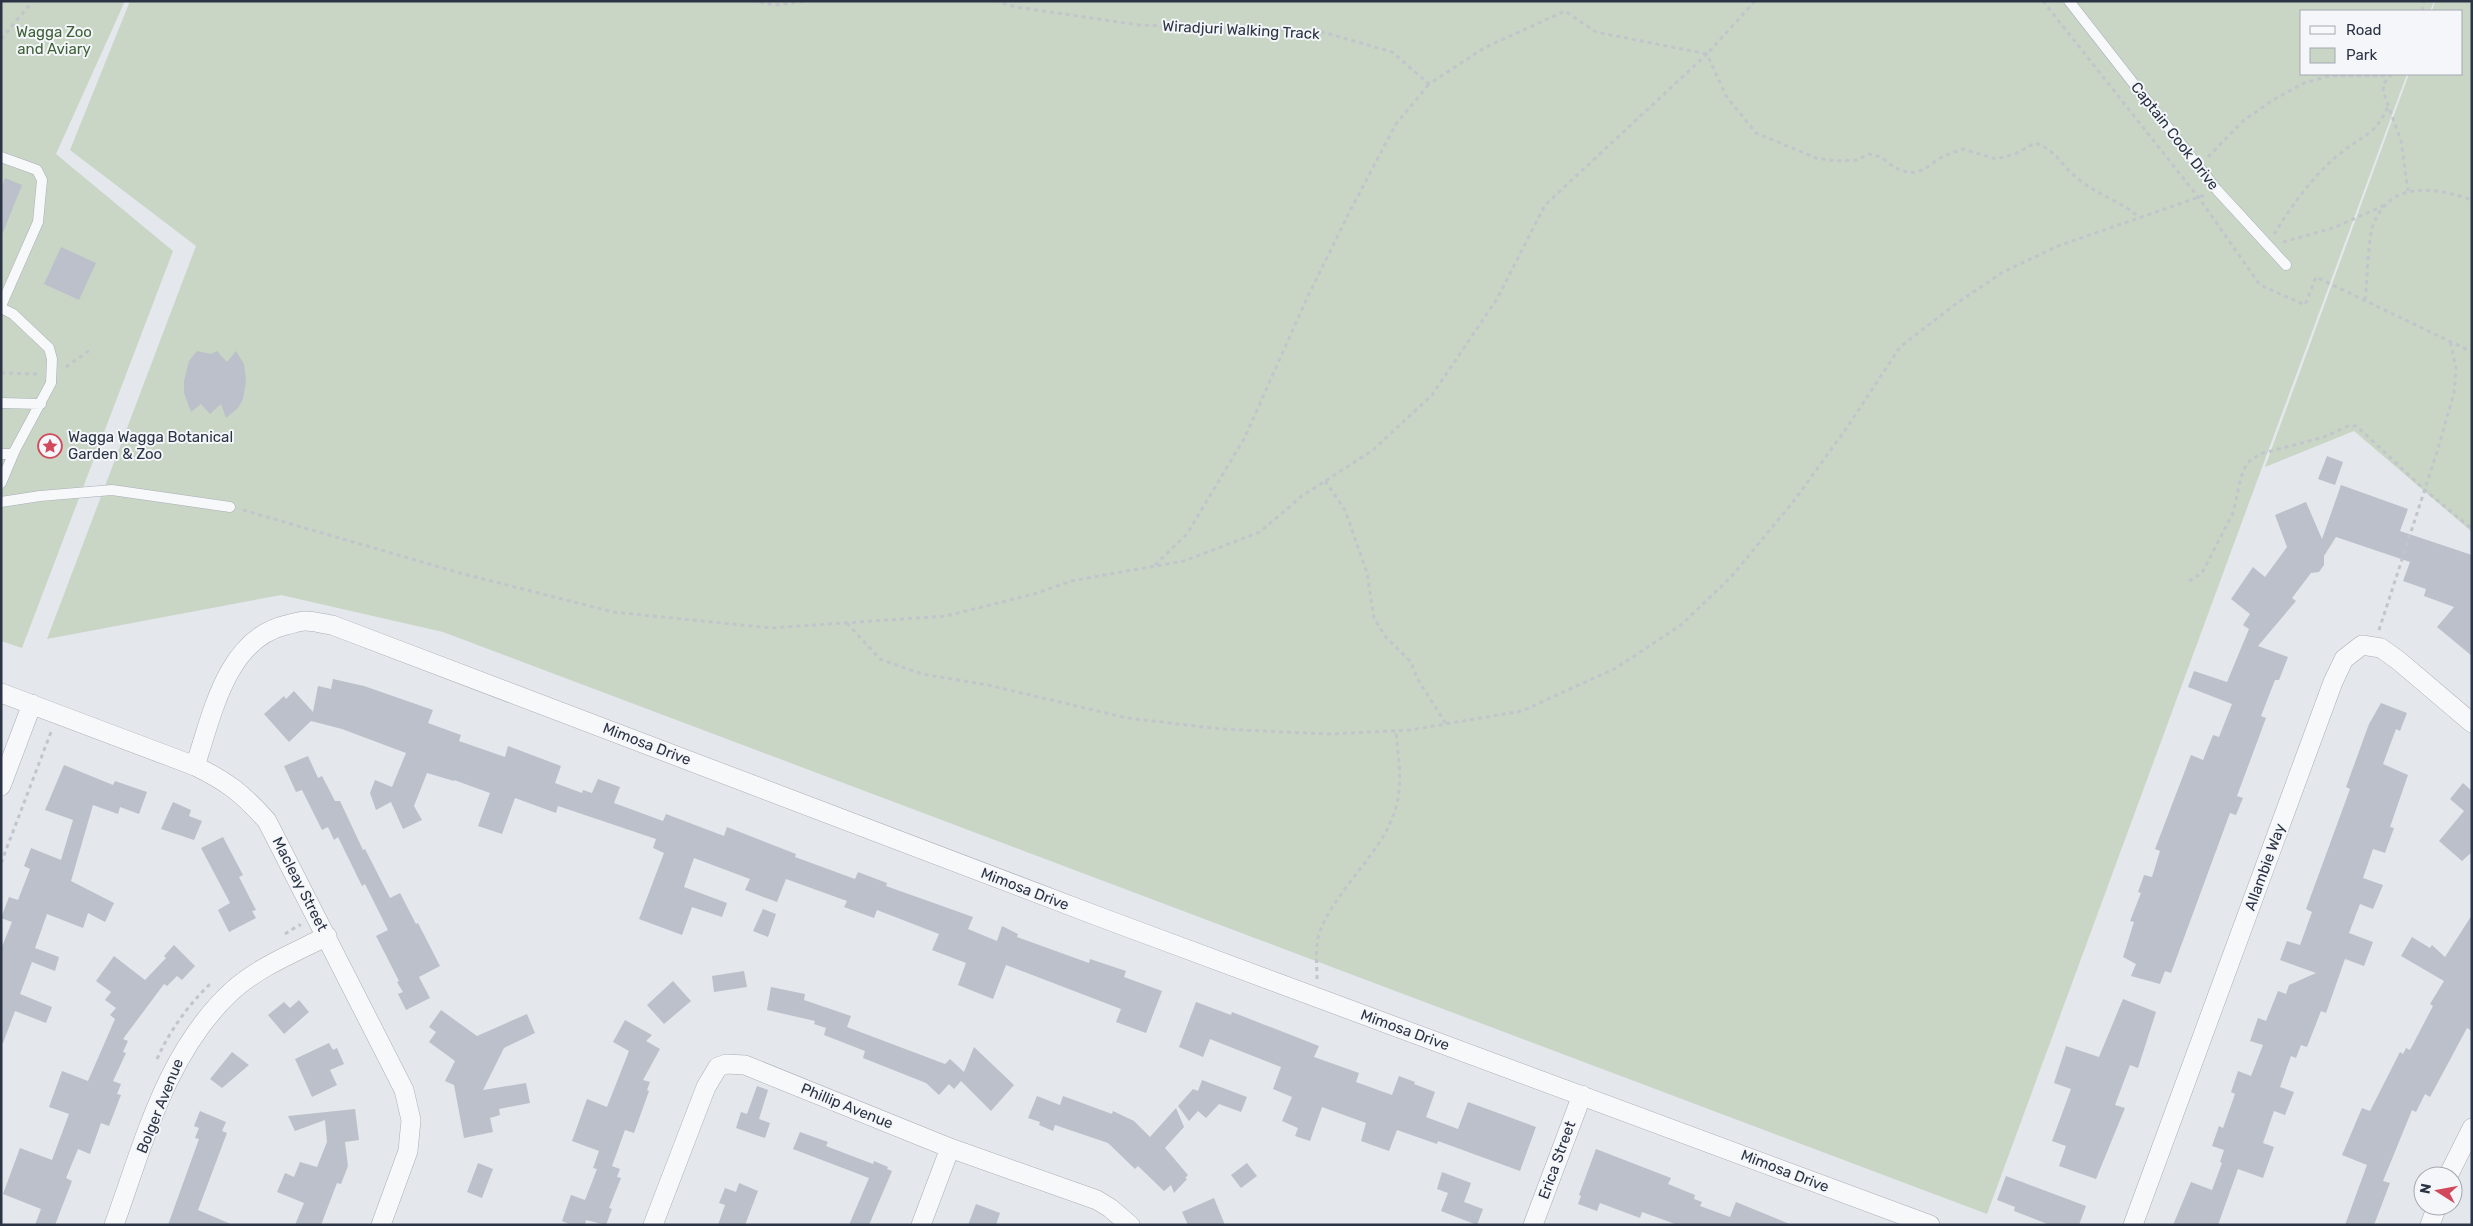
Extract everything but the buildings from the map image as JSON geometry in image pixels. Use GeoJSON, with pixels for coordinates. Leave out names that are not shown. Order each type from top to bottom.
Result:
{"type":"FeatureCollection","features":[{"type":"Feature","properties":{"kind":"street","name":"Mimosa Drive"},"geometry":{"type":"LineString","coordinates":[[195,766],[229,672],[243,653],[259,638],[279,627],[304,621],[332,625],[1100,917],[1930,1225]]}},
{"type":"Feature","properties":{"kind":"street","name":"Allambie Way"},"geometry":{"type":"LineString","coordinates":[[2133,1225],[2333,682],[2344,659],[2362,645],[2374,647]]}},
{"type":"Feature","properties":{"kind":"street"},"geometry":{"type":"LineString","coordinates":[[2374,647],[2381,648],[2399,661],[2472,723]]}},
{"type":"Feature","properties":{"kind":"street","name":"Macleay Street"},"geometry":{"type":"LineString","coordinates":[[1,693],[195,766],[223,780],[247,798],[267,821],[404,1090],[411,1120],[408,1151],[381,1225]]}},
{"type":"Feature","properties":{"kind":"street"},"geometry":{"type":"LineString","coordinates":[[1,786],[32,704]]}},
{"type":"Feature","properties":{"kind":"street","name":"Bolger Avenue"},"geometry":{"type":"LineString","coordinates":[[114,1225],[168,1079],[187,1043],[210,1014],[233,990],[260,971],[327,936]]}},
{"type":"Feature","properties":{"kind":"street","name":"Phillip Avenue"},"geometry":{"type":"LineString","coordinates":[[653,1225],[706,1087],[718,1067],[726,1064],[745,1064],[950,1148],[1097,1200],[1130,1225]]}},
{"type":"Feature","properties":{"kind":"street","name":"Erica Street"},"geometry":{"type":"LineString","coordinates":[[1533,1225],[1582,1095]]}},
{"type":"Feature","properties":{"kind":"street"},"geometry":{"type":"LineString","coordinates":[[2453,1166],[2472,1128]]}},
{"type":"Feature","properties":{"kind":"street"},"geometry":{"type":"LineString","coordinates":[[921,1225],[950,1148]]}},
{"type":"Feature","properties":{"kind":"lane","name":"Captain Cook Drive"},"geometry":{"type":"LineString","coordinates":[[2069,1],[2217,190],[2286,266]]}},
{"type":"Feature","properties":{"kind":"lane"},"geometry":{"type":"LineString","coordinates":[[1,157],[37,170],[42,180],[38,222],[1,307],[14,314],[49,348],[52,359],[51,382],[13,454],[1,484]]}},
{"type":"Feature","properties":{"kind":"lane"},"geometry":{"type":"LineString","coordinates":[[1,403],[41,404]]}},
{"type":"Feature","properties":{"kind":"lane"},"geometry":{"type":"LineString","coordinates":[[1,454],[13,454]]}},
{"type":"Feature","properties":{"kind":"lane"},"geometry":{"type":"LineString","coordinates":[[1,502],[40,496],[112,490],[230,507]]}},
{"type":"Feature","properties":{"kind":"path"},"geometry":{"type":"LineString","coordinates":[[1,38],[33,1]]}},
{"type":"Feature","properties":{"kind":"path"},"geometry":{"type":"LineString","coordinates":[[752,1],[774,5],[808,1]]}},
{"type":"Feature","properties":{"kind":"path","name":"Wiradjuri Walking Track"},"geometry":{"type":"LineString","coordinates":[[995,1],[1016,7],[1139,25],[1319,31],[1392,52],[1429,84]]}},
{"type":"Feature","properties":{"kind":"path"},"geometry":{"type":"LineString","coordinates":[[230,507],[460,573],[613,612],[771,628],[946,616],[1034,594],[1071,581],[1184,561],[1260,532],[1302,496],[1373,450],[1432,394],[1497,299],[1545,205],[1707,54],[1754,1]]}},
{"type":"Feature","properties":{"kind":"path"},"geometry":{"type":"LineString","coordinates":[[1154,566],[1187,534],[1245,437],[1307,298],[1351,208],[1396,124],[1429,84],[1484,48],[1565,10],[1596,32],[1707,54]]}},
{"type":"Feature","properties":{"kind":"path"},"geometry":{"type":"LineString","coordinates":[[1707,54],[1726,96],[1756,132],[1797,152],[1816,158],[1836,161],[1857,160],[1869,154],[1881,157],[1895,168],[1910,173],[1923,170],[1943,156],[1964,149],[1996,159],[2015,154],[2035,144],[2048,147],[2076,178],[2124,204],[2139,217]]}},
{"type":"Feature","properties":{"kind":"path"},"geometry":{"type":"LineString","coordinates":[[2198,166],[2244,120],[2273,100],[2304,83],[2329,76],[2391,75]]}},
{"type":"Feature","properties":{"kind":"path"},"geometry":{"type":"LineString","coordinates":[[2391,75],[2384,82],[2383,91],[2401,142],[2408,191]]}},
{"type":"Feature","properties":{"kind":"path"},"geometry":{"type":"LineString","coordinates":[[2268,246],[2284,219],[2322,171],[2342,151],[2367,136],[2381,123],[2389,104]]}},
{"type":"Feature","properties":{"kind":"path"},"geometry":{"type":"LineString","coordinates":[[847,623],[880,658],[922,674],[988,685],[1127,718],[1220,729],[1309,733],[1396,731],[1522,711],[1616,668],[1681,625],[1731,577],[1793,502],[1846,429],[1900,347],[1957,303],[2002,272],[2058,246],[2217,190]]}},
{"type":"Feature","properties":{"kind":"path"},"geometry":{"type":"LineString","coordinates":[[2365,300],[2374,221],[2385,205],[2396,195],[2408,191],[2433,190],[2472,200]]}},
{"type":"Feature","properties":{"kind":"path"},"geometry":{"type":"LineString","coordinates":[[2268,246],[2333,228],[2385,205]]}},
{"type":"Feature","properties":{"kind":"path"},"geometry":{"type":"LineString","coordinates":[[2374,647],[2454,393],[2456,368],[2450,340]]}},
{"type":"Feature","properties":{"kind":"path"},"geometry":{"type":"LineString","coordinates":[[2190,582],[2202,573],[2233,513],[2247,464],[2260,454],[2324,437],[2348,426],[2356,426],[2425,490],[2472,529]]}},
{"type":"Feature","properties":{"kind":"path"},"geometry":{"type":"LineString","coordinates":[[1325,481],[1348,518],[1367,573],[1374,618],[1385,636],[1411,662],[1417,678],[1446,724]]}},
{"type":"Feature","properties":{"kind":"path"},"geometry":{"type":"LineString","coordinates":[[1318,997],[1319,934],[1391,820],[1396,807],[1400,786],[1396,731]]}},
{"type":"Feature","properties":{"kind":"path"},"geometry":{"type":"LineString","coordinates":[[1,863],[51,732],[60,735]]}},
{"type":"Feature","properties":{"kind":"path"},"geometry":{"type":"LineString","coordinates":[[294,917],[299,926]]}},
{"type":"Feature","properties":{"kind":"green space","name":"Wagga Wagga Botanical Garden & Zoo"},"geometry":{"type":"Polygon","coordinates":[[[1,1],[125,1],[56,154],[173,251],[22,648],[1,641],[1,1]]]}},
{"type":"Feature","properties":{"kind":"green space"},"geometry":{"type":"Polygon","coordinates":[[[130,1],[2434,1],[2430,10],[2300,10],[2300,75],[2407,75],[1987,1214],[443,632],[281,595],[47,639],[196,246],[70,150],[130,1]]]}},
{"type":"Feature","properties":{"kind":"green space"},"geometry":{"type":"Polygon","coordinates":[[[2435,1],[2472,1],[2472,532],[2354,431],[2265,467],[2409,75],[2463,75],[2463,10],[2432,10],[2435,1]]]}},
{"type":"Feature","properties":{"kind":"place","name":"Wagga Wagga Botanical Garden & Zoo"},"geometry":{"type":"Point","coordinates":[50,446]}},
{"type":"Feature","properties":{"kind":"park label","name":"Wagga Zoo and Aviary"},"geometry":{"type":"Point","coordinates":[54,40]}}]}
